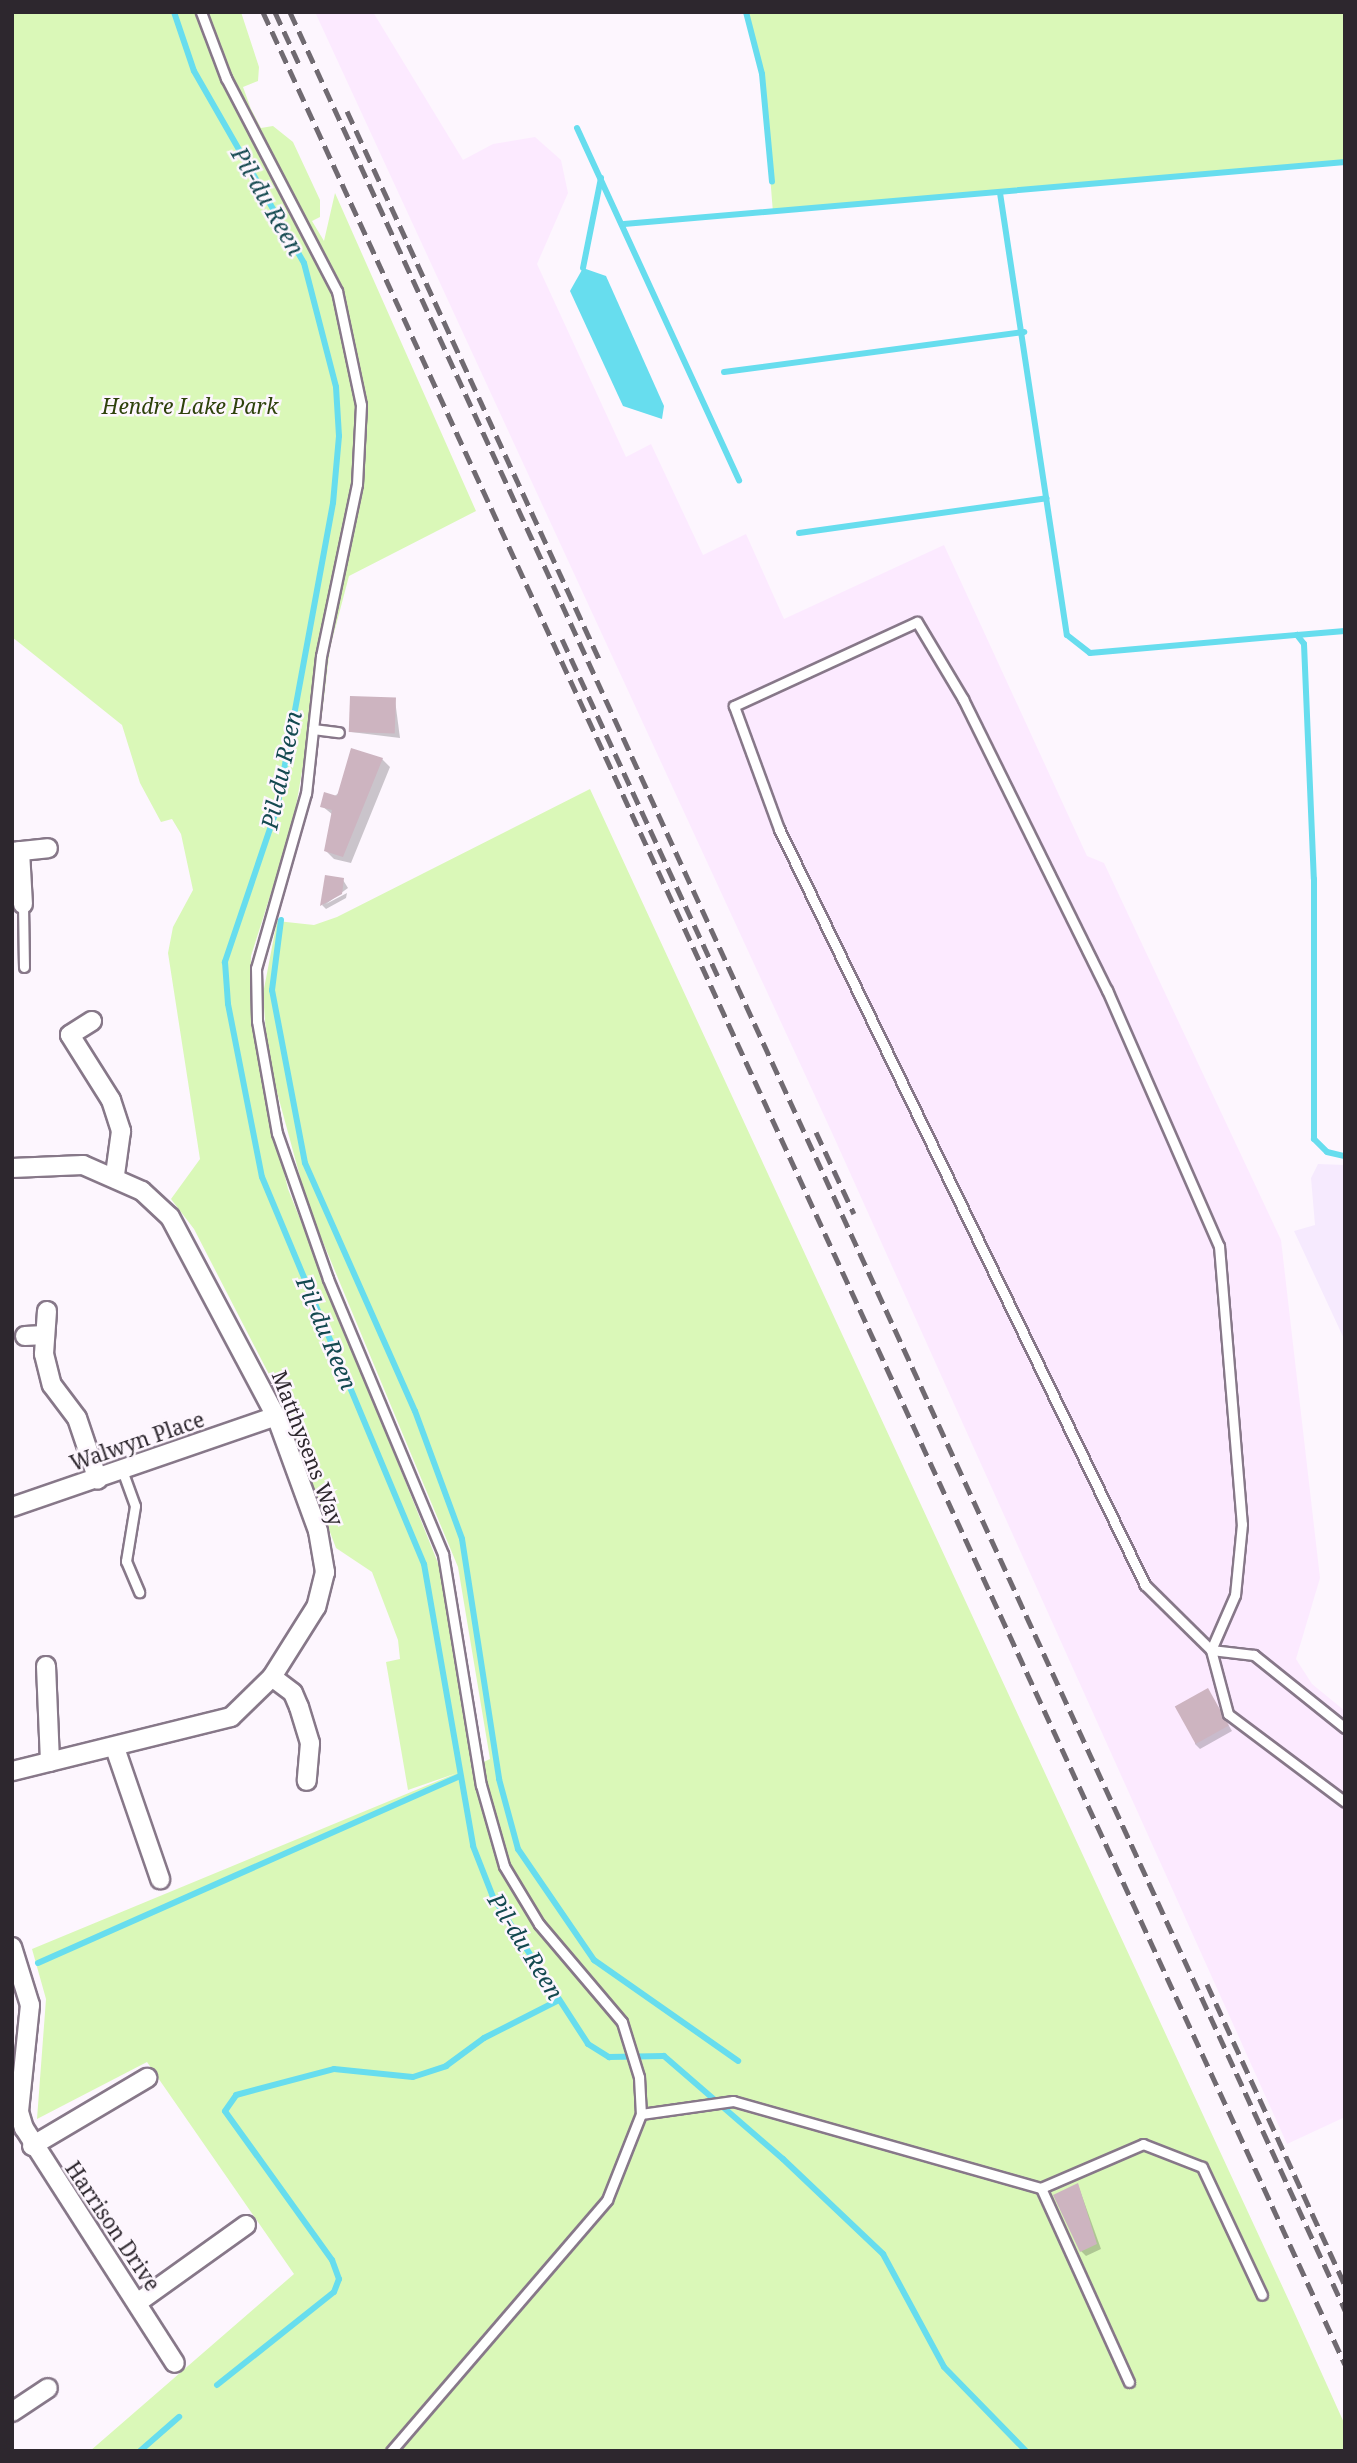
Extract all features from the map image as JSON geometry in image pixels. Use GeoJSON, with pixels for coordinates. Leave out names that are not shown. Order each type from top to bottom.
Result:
{"type":"FeatureCollection","features":[{"type":"Feature","properties":{"kind":"street"},"geometry":{"type":"LineString","coordinates":[[23,904],[16,852],[48,848]]}},
{"type":"Feature","properties":{"kind":"street"},"geometry":{"type":"LineString","coordinates":[[92,1021],[70,1035],[111,1100],[121,1131],[115,1175]]}},
{"type":"Feature","properties":{"kind":"street","name":"Matthysens Way"},"geometry":{"type":"LineString","coordinates":[[12,1168],[83,1165],[115,1175],[170,1217],[276,1416],[318,1531],[324,1572],[316,1607],[272,1677],[224,1720],[12,1771]]}},
{"type":"Feature","properties":{"kind":"street"},"geometry":{"type":"LineString","coordinates":[[47,1311],[45,1335],[52,1385],[77,1418],[98,1480]]}},
{"type":"Feature","properties":{"kind":"street"},"geometry":{"type":"LineString","coordinates":[[25,1336],[45,1335]]}},
{"type":"Feature","properties":{"kind":"street","name":"Walwyn Place"},"geometry":{"type":"LineString","coordinates":[[12,1507],[98,1480],[276,1416]]}},
{"type":"Feature","properties":{"kind":"street"},"geometry":{"type":"LineString","coordinates":[[46,1666],[50,1762]]}},
{"type":"Feature","properties":{"kind":"street"},"geometry":{"type":"LineString","coordinates":[[272,1677],[293,1693],[299,1707],[310,1743],[307,1781]]}},
{"type":"Feature","properties":{"kind":"street"},"geometry":{"type":"LineString","coordinates":[[115,1748],[160,1879]]}},
{"type":"Feature","properties":{"kind":"street"},"geometry":{"type":"LineString","coordinates":[[12,1947],[30,2005],[16,2113]]}},
{"type":"Feature","properties":{"kind":"street"},"geometry":{"type":"LineString","coordinates":[[32,2146],[147,2078]]}},
{"type":"Feature","properties":{"kind":"street","name":"Harrison Drive"},"geometry":{"type":"LineString","coordinates":[[16,2113],[32,2146],[175,2363]]}},
{"type":"Feature","properties":{"kind":"street"},"geometry":{"type":"LineString","coordinates":[[137,2303],[246,2225]]}},
{"type":"Feature","properties":{"kind":"street"},"geometry":{"type":"LineString","coordinates":[[14,2408],[48,2388]]}},
{"type":"Feature","properties":{"kind":"lane"},"geometry":{"type":"LineString","coordinates":[[201,12],[226,78],[337,291],[356,363],[357,484],[321,656],[306,793],[256,968],[257,1021],[277,1133],[328,1279],[443,1554],[481,1785],[504,1866],[539,1924],[605,1997],[633,2044],[639,2077],[640,2114],[622,2171],[588,2228],[391,2451]]}},
{"type":"Feature","properties":{"kind":"lane"},"geometry":{"type":"LineString","coordinates":[[1211,1650],[1235,1595],[1242,1524],[1219,1247],[1107,990],[963,699],[917,622],[734,706],[779,829],[1145,1585],[1211,1650],[1228,1714],[1345,1802]]}},
{"type":"Feature","properties":{"kind":"lane"},"geometry":{"type":"LineString","coordinates":[[313,729],[339,732]]}},
{"type":"Feature","properties":{"kind":"lane"},"geometry":{"type":"LineString","coordinates":[[23,904],[24,967]]}},
{"type":"Feature","properties":{"kind":"lane"},"geometry":{"type":"LineString","coordinates":[[122,1471],[135,1506],[126,1561],[139,1592]]}},
{"type":"Feature","properties":{"kind":"lane"},"geometry":{"type":"LineString","coordinates":[[1211,1650],[1254,1656],[1345,1728]]}},
{"type":"Feature","properties":{"kind":"lane"},"geometry":{"type":"LineString","coordinates":[[640,2114],[705,2102],[733,2101],[1041,2188],[1137,2143],[1195,2162],[1208,2177],[1262,2295]]}},
{"type":"Feature","properties":{"kind":"lane"},"geometry":{"type":"LineString","coordinates":[[1041,2188],[1129,2382]]}},
{"type":"Feature","properties":{"kind":"shaded area"},"geometry":{"type":"Polygon","coordinates":[[[315,12],[373,12],[463,160],[493,144],[535,137],[561,160],[568,193],[537,264],[626,457],[651,444],[703,555],[746,534],[784,619],[944,545],[1087,856],[1104,863],[1281,1240],[1320,1578],[1296,1659],[1312,1684],[1345,1711],[1345,2117],[1287,2144],[833,1135],[315,12]]]}},
{"type":"Feature","properties":{"kind":"shaded area"},"geometry":{"type":"Polygon","coordinates":[[[1318,1164],[1345,1165],[1345,1341],[1294,1231],[1315,1225],[1311,1178],[1318,1164]]]}},
{"type":"Feature","properties":{"kind":"green space","name":"Hendre Lake Park"},"geometry":{"type":"Polygon","coordinates":[[[12,12],[241,12],[259,67],[258,81],[243,87],[251,109],[261,128],[273,126],[293,142],[320,200],[320,217],[312,221],[324,241],[335,193],[476,511],[349,576],[330,648],[322,714],[312,713],[293,824],[251,956],[250,994],[263,1085],[288,1189],[448,1588],[475,1766],[490,1759],[458,1567],[308,1206],[268,1059],[263,994],[277,921],[314,925],[337,917],[590,789],[1290,2303],[1345,2425],[1345,2451],[90,2451],[294,2274],[147,2062],[37,2119],[46,1999],[32,1949],[457,1773],[408,1790],[386,1662],[400,1659],[398,1640],[372,1572],[336,1548],[275,1386],[194,1229],[171,1199],[200,1159],[168,953],[173,927],[193,890],[181,834],[172,819],[161,822],[140,783],[122,725],[12,637],[12,12]]]}},
{"type":"Feature","properties":{"kind":"green space"},"geometry":{"type":"Polygon","coordinates":[[[746,12],[1345,12],[1345,162],[773,213],[762,74],[746,12]]]}},
{"type":"Feature","properties":{"kind":"water"},"geometry":{"type":"Polygon","coordinates":[[[583,268],[606,276],[664,406],[662,419],[623,406],[570,291],[583,268]]]}},
{"type":"Feature","properties":{"kind":"building"},"geometry":{"type":"Polygon","coordinates":[[[350,696],[396,698],[395,734],[349,732],[350,696]]]}},
{"type":"Feature","properties":{"kind":"building"},"geometry":{"type":"Polygon","coordinates":[[[351,748],[383,758],[343,857],[324,851],[332,810],[320,807],[324,792],[337,796],[351,748]]]}},
{"type":"Feature","properties":{"kind":"building"},"geometry":{"type":"Polygon","coordinates":[[[325,875],[344,878],[342,894],[320,906],[325,875]]]}},
{"type":"Feature","properties":{"kind":"building"},"geometry":{"type":"Polygon","coordinates":[[[1208,1688],[1229,1726],[1196,1744],[1175,1706],[1208,1688]]]}},
{"type":"Feature","properties":{"kind":"building"},"geometry":{"type":"Polygon","coordinates":[[[1078,2183],[1097,2244],[1080,2252],[1053,2195],[1078,2183]]]}},
{"type":"Feature","properties":{"kind":"waterway","name":"Pil-du Reen"},"geometry":{"type":"LineString","coordinates":[[174,12],[194,71],[304,263],[336,387],[339,436],[333,503],[277,808],[225,962],[228,1004],[262,1177],[424,1564],[473,1846],[493,1897],[588,2044],[609,2057],[664,2056],[783,2159],[883,2254],[944,2367],[1026,2451]]}},
{"type":"Feature","properties":{"kind":"waterway"},"geometry":{"type":"LineString","coordinates":[[746,12],[762,74],[772,182]]}},
{"type":"Feature","properties":{"kind":"waterway"},"geometry":{"type":"LineString","coordinates":[[577,128],[739,481]]}},
{"type":"Feature","properties":{"kind":"waterway"},"geometry":{"type":"LineString","coordinates":[[624,224],[1345,162]]}},
{"type":"Feature","properties":{"kind":"waterway"},"geometry":{"type":"LineString","coordinates":[[583,268],[601,178]]}},
{"type":"Feature","properties":{"kind":"waterway"},"geometry":{"type":"LineString","coordinates":[[1000,193],[1067,635],[1090,653],[1297,635],[1304,644],[1314,879],[1314,1139],[1327,1152],[1345,1156]]}},
{"type":"Feature","properties":{"kind":"waterway"},"geometry":{"type":"LineString","coordinates":[[724,372],[1024,332]]}},
{"type":"Feature","properties":{"kind":"waterway"},"geometry":{"type":"LineString","coordinates":[[799,533],[1047,498]]}},
{"type":"Feature","properties":{"kind":"waterway"},"geometry":{"type":"LineString","coordinates":[[1297,635],[1345,631]]}},
{"type":"Feature","properties":{"kind":"waterway"},"geometry":{"type":"LineString","coordinates":[[281,920],[272,990],[305,1163],[415,1411],[462,1539],[499,1779],[518,1849],[594,1960],[738,2061]]}},
{"type":"Feature","properties":{"kind":"waterway"},"geometry":{"type":"LineString","coordinates":[[38,1963],[459,1776]]}},
{"type":"Feature","properties":{"kind":"waterway"},"geometry":{"type":"LineString","coordinates":[[217,2385],[334,2292],[339,2279],[332,2260],[225,2111],[236,2095],[334,2069],[413,2077],[446,2066],[484,2038],[559,2000]]}},
{"type":"Feature","properties":{"kind":"waterway"},"geometry":{"type":"LineString","coordinates":[[140,2451],[179,2417]]}},
{"type":"Feature","properties":{"kind":"railway"},"geometry":{"type":"LineString","coordinates":[[263,12],[1345,2364]]}},
{"type":"Feature","properties":{"kind":"railway"},"geometry":{"type":"LineString","coordinates":[[275,12],[300,66]]}},
{"type":"Feature","properties":{"kind":"railway"},"geometry":{"type":"LineString","coordinates":[[290,12],[1345,2310]]}},
{"type":"Feature","properties":{"kind":"railway"},"geometry":{"type":"LineString","coordinates":[[347,111],[600,661]]}},
{"type":"Feature","properties":{"kind":"railway"},"geometry":{"type":"LineString","coordinates":[[562,639],[719,979]]}},
{"type":"Feature","properties":{"kind":"railway"},"geometry":{"type":"LineString","coordinates":[[816,1132],[854,1214]]}},
{"type":"Feature","properties":{"kind":"railway"},"geometry":{"type":"LineString","coordinates":[[1207,1984],[1344,2283]]}}]}
